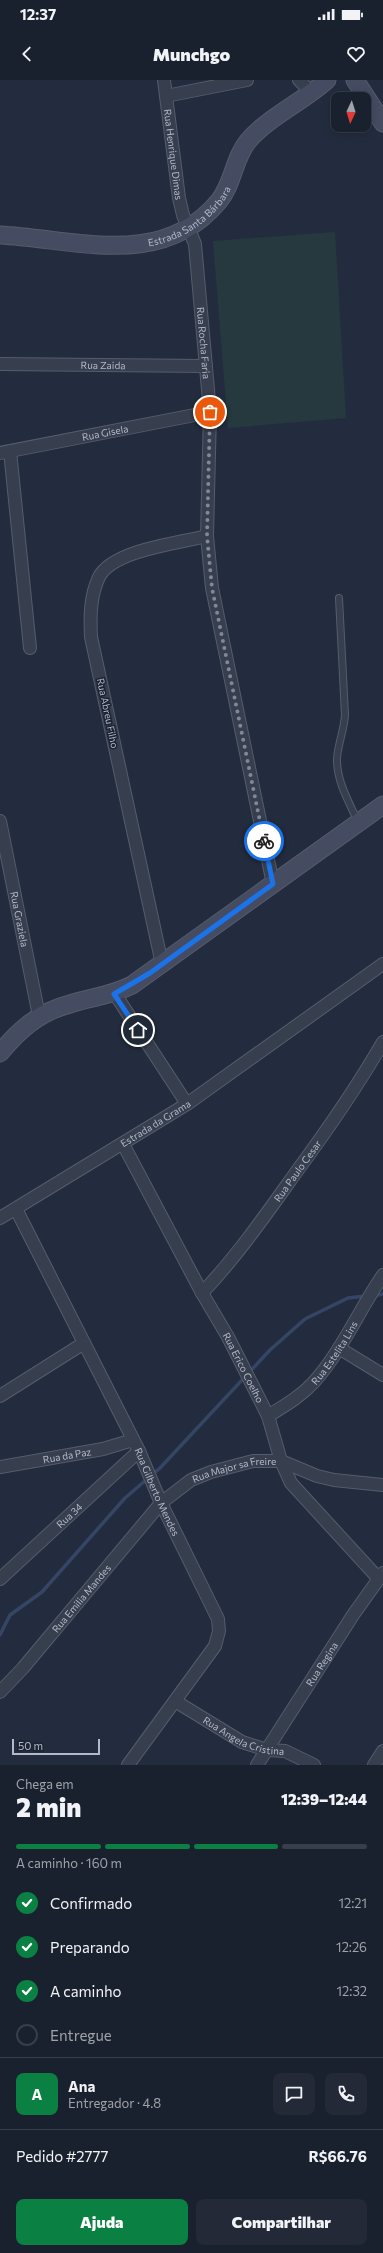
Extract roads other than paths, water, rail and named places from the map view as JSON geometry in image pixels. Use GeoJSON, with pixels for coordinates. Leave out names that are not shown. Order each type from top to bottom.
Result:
{"type":"FeatureCollection","features":[{"type":"Feature","properties":{"kind":"street","name":"Rua Henrique Dimas"},"geometry":{"type":"LineString","coordinates":[[164,80],[178,198],[188,228]]}},
{"type":"Feature","properties":{"kind":"street"},"geometry":{"type":"LineString","coordinates":[[166,96],[248,80]]}},
{"type":"Feature","properties":{"kind":"street","name":"Estrada Santa Bárbara"},"geometry":{"type":"LineString","coordinates":[[0,235],[119,247],[141,245],[166,238],[188,228],[199,222],[220,199],[247,142],[304,86],[327,80]]}},
{"type":"Feature","properties":{"kind":"street"},"geometry":{"type":"LineString","coordinates":[[355,80],[383,123]]}},
{"type":"Feature","properties":{"kind":"street","name":"Rua Rocha Faria"},"geometry":{"type":"LineString","coordinates":[[188,228],[196,244],[210,412],[207,536],[212,588],[273,884]]}},
{"type":"Feature","properties":{"kind":"street","name":"Rua Zaida"},"geometry":{"type":"LineString","coordinates":[[0,364],[206,366]]}},
{"type":"Feature","properties":{"kind":"street","name":"Rua Gisela"},"geometry":{"type":"LineString","coordinates":[[5,452],[210,412]]}},
{"type":"Feature","properties":{"kind":"street"},"geometry":{"type":"LineString","coordinates":[[5,452],[30,648]]}},
{"type":"Feature","properties":{"kind":"street","name":"Rua Abreu Filho"},"geometry":{"type":"LineString","coordinates":[[162,964],[91,638],[92,595],[100,576],[114,562],[136,553],[207,536]]}},
{"type":"Feature","properties":{"kind":"street"},"geometry":{"type":"LineString","coordinates":[[0,1053],[27,1024],[39,1016],[69,1004],[114,994],[132,985],[383,805]]}},
{"type":"Feature","properties":{"kind":"street","name":"Rua Graziela"},"geometry":{"type":"LineString","coordinates":[[0,821],[39,1016]]}},
{"type":"Feature","properties":{"kind":"street","name":"Estrada da Grama"},"geometry":{"type":"LineString","coordinates":[[0,1218],[187,1104],[383,964]]}},
{"type":"Feature","properties":{"kind":"street"},"geometry":{"type":"LineString","coordinates":[[114,994],[187,1104]]}},
{"type":"Feature","properties":{"kind":"street","name":"Rua Paulo Cesar"},"geometry":{"type":"LineString","coordinates":[[202,1293],[227,1266],[260,1224],[355,1090],[383,1042]]}},
{"type":"Feature","properties":{"kind":"street","name":"Rua Erico Coelho"},"geometry":{"type":"LineString","coordinates":[[123,1144],[202,1293],[243,1366],[268,1416],[281,1461],[298,1492],[381,1575]]}},
{"type":"Feature","properties":{"kind":"street","name":"Rua Gilberto Mendes"},"geometry":{"type":"LineString","coordinates":[[16,1209],[136,1445],[161,1503],[218,1619],[219,1631],[215,1646],[128,1765]]}},
{"type":"Feature","properties":{"kind":"street","name":"Rua Estelita Lins"},"geometry":{"type":"LineString","coordinates":[[268,1416],[298,1397],[313,1383],[339,1348],[364,1302],[383,1275]]}},
{"type":"Feature","properties":{"kind":"street"},"geometry":{"type":"LineString","coordinates":[[0,1396],[84,1343]]}},
{"type":"Feature","properties":{"kind":"street"},"geometry":{"type":"LineString","coordinates":[[339,1348],[383,1375]]}},
{"type":"Feature","properties":{"kind":"street","name":"Rua da Paz"},"geometry":{"type":"LineString","coordinates":[[0,1467],[103,1449],[136,1445]]}},
{"type":"Feature","properties":{"kind":"street","name":"Rua 34"},"geometry":{"type":"LineString","coordinates":[[0,1579],[136,1445]]}},
{"type":"Feature","properties":{"kind":"street","name":"Rua Major sa Freire"},"geometry":{"type":"LineString","coordinates":[[161,1503],[191,1480],[211,1472],[252,1462],[281,1461],[317,1476],[334,1480],[383,1485]]}},
{"type":"Feature","properties":{"kind":"street","name":"Rua Emilia Mandes"},"geometry":{"type":"LineString","coordinates":[[0,1692],[23,1668],[161,1503]]}},
{"type":"Feature","properties":{"kind":"street","name":"Rua Regina"},"geometry":{"type":"LineString","coordinates":[[267,1750],[381,1575]]}},
{"type":"Feature","properties":{"kind":"street","name":"Rua Angela Cristina"},"geometry":{"type":"LineString","coordinates":[[175,1701],[242,1742],[267,1750],[285,1751],[314,1765]]}},
{"type":"Feature","properties":{"kind":"street"},"geometry":{"type":"LineString","coordinates":[[257,1765],[267,1750]]}},
{"type":"Feature","properties":{"kind":"street"},"geometry":{"type":"LineString","coordinates":[[374,1765],[383,1751]]}},
{"type":"Feature","properties":{"kind":"lane"},"geometry":{"type":"LineString","coordinates":[[339,598],[345,715],[344,731],[337,759],[341,786],[358,823]]}},
{"type":"Feature","properties":{"kind":"waterway"},"geometry":{"type":"LineString","coordinates":[[374,1296],[383,1294]]}},
{"type":"Feature","properties":{"kind":"waterway"},"geometry":{"type":"LineString","coordinates":[[0,1635],[10,1615],[42,1592],[125,1498],[160,1468],[270,1350],[305,1319],[348,1298],[366,1296]]}}]}
